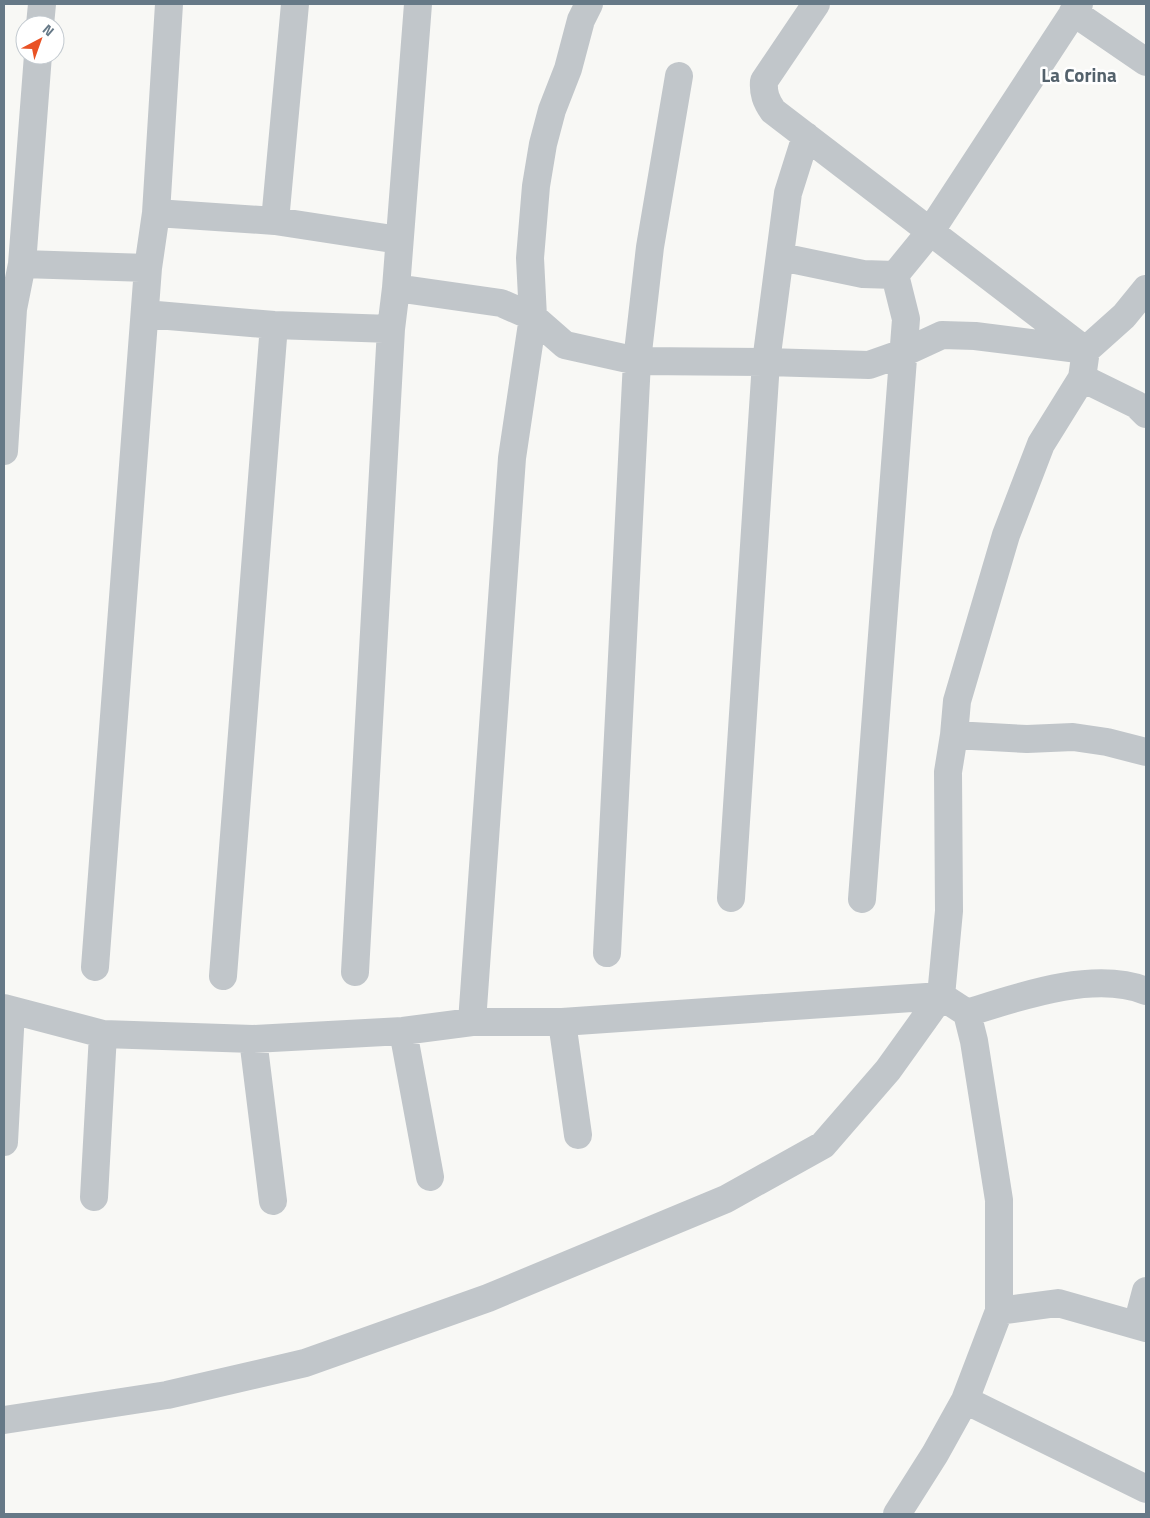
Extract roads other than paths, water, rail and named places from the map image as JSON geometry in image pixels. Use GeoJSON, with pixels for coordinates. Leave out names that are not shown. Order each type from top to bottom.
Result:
{"type":"FeatureCollection","features":[{"type":"Feature","properties":{"kind":"street"},"geometry":{"type":"LineString","coordinates":[[95,967],[148,268],[156,213],[169,4]]}},
{"type":"Feature","properties":{"kind":"street"},"geometry":{"type":"LineString","coordinates":[[275,221],[295,4]]}},
{"type":"Feature","properties":{"kind":"street"},"geometry":{"type":"LineString","coordinates":[[355,972],[390,329],[396,288],[418,4]]}},
{"type":"Feature","properties":{"kind":"street"},"geometry":{"type":"LineString","coordinates":[[472,1022],[512,458],[533,317],[530,258],[536,186],[543,144],[552,110],[568,69],[581,20],[589,4]]}},
{"type":"Feature","properties":{"kind":"street"},"geometry":{"type":"LineString","coordinates":[[816,4],[764,81],[767,103],[773,111],[1086,350]]}},
{"type":"Feature","properties":{"kind":"street"},"geometry":{"type":"LineString","coordinates":[[895,275],[930,232],[1076,8],[1146,62]]}},
{"type":"Feature","properties":{"kind":"street"},"geometry":{"type":"LineString","coordinates":[[4,451],[8,309],[22,264],[15,212],[37,65]]}},
{"type":"Feature","properties":{"kind":"street"},"geometry":{"type":"LineString","coordinates":[[608,953],[637,361],[650,247],[679,76]]}},
{"type":"Feature","properties":{"kind":"street"},"geometry":{"type":"LineString","coordinates":[[732,898],[766,362],[788,193],[806,136]]}},
{"type":"Feature","properties":{"kind":"street"},"geometry":{"type":"LineString","coordinates":[[156,213],[275,221],[399,240]]}},
{"type":"Feature","properties":{"kind":"street"},"geometry":{"type":"LineString","coordinates":[[780,257],[863,274],[895,275]]}},
{"type":"Feature","properties":{"kind":"street"},"geometry":{"type":"LineString","coordinates":[[22,264],[148,268]]}},
{"type":"Feature","properties":{"kind":"street"},"geometry":{"type":"LineString","coordinates":[[862,899],[906,319],[895,275]]}},
{"type":"Feature","properties":{"kind":"street"},"geometry":{"type":"LineString","coordinates":[[396,288],[501,303],[533,317],[565,345],[637,361],[869,365],[903,353],[942,335],[975,336],[1086,350]]}},
{"type":"Feature","properties":{"kind":"street"},"geometry":{"type":"LineString","coordinates":[[4,1420],[167,1395],[305,1362],[488,1298],[726,1199],[823,1145],[888,1070],[941,996],[949,911],[948,772],[957,701],[1006,535],[1041,444],[1082,378],[1086,350],[1124,316],[1146,289]]}},
{"type":"Feature","properties":{"kind":"street"},"geometry":{"type":"LineString","coordinates":[[145,314],[274,325],[390,329]]}},
{"type":"Feature","properties":{"kind":"street"},"geometry":{"type":"LineString","coordinates":[[224,976],[274,325]]}},
{"type":"Feature","properties":{"kind":"street"},"geometry":{"type":"LineString","coordinates":[[1082,378],[1137,405],[1146,414]]}},
{"type":"Feature","properties":{"kind":"street"},"geometry":{"type":"LineString","coordinates":[[954,735],[1027,739],[1073,737],[1108,742],[1146,752]]}},
{"type":"Feature","properties":{"kind":"street"},"geometry":{"type":"LineString","coordinates":[[966,1013],[1016,997],[1050,989],[1105,983],[1126,985],[1146,991]]}},
{"type":"Feature","properties":{"kind":"street"},"geometry":{"type":"LineString","coordinates":[[4,1142],[7,1010],[102,1034],[253,1038],[403,1031],[472,1022],[562,1022],[941,996],[966,1013],[974,1041],[998,1200],[999,1311],[965,1400],[935,1454],[897,1514]]}},
{"type":"Feature","properties":{"kind":"street"},"geometry":{"type":"LineString","coordinates":[[562,1022],[578,1136]]}},
{"type":"Feature","properties":{"kind":"street"},"geometry":{"type":"LineString","coordinates":[[403,1031],[430,1177]]}},
{"type":"Feature","properties":{"kind":"street"},"geometry":{"type":"LineString","coordinates":[[94,1197],[102,1034]]}},
{"type":"Feature","properties":{"kind":"street"},"geometry":{"type":"LineString","coordinates":[[253,1038],[273,1201]]}},
{"type":"Feature","properties":{"kind":"street"},"geometry":{"type":"LineString","coordinates":[[999,1311],[1058,1303],[1142,1327],[1146,1291]]}},
{"type":"Feature","properties":{"kind":"street"},"geometry":{"type":"LineString","coordinates":[[965,1400],[1146,1489]]}},
{"type":"Feature","properties":{"kind":"district","name":"La Corina"},"geometry":{"type":"Point","coordinates":[1079,74]}}]}
